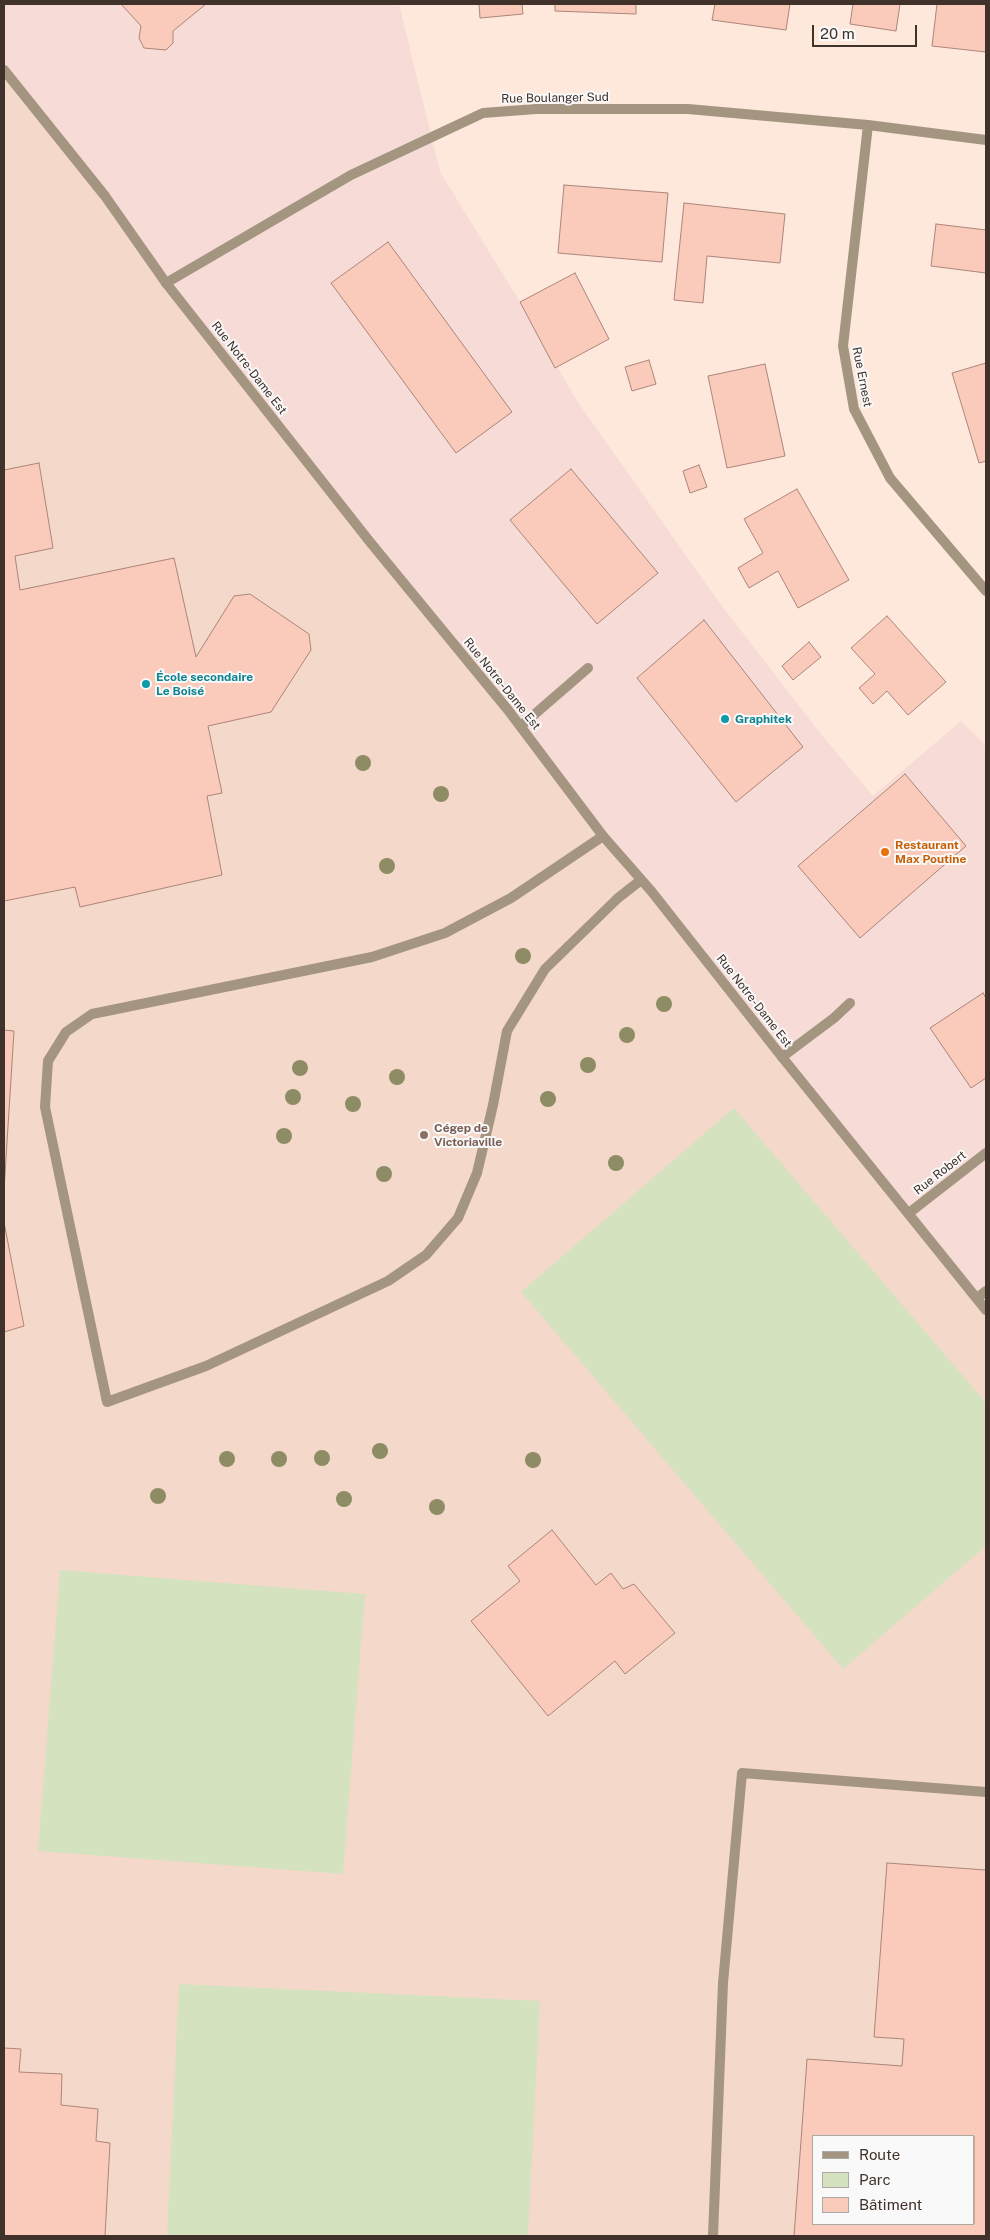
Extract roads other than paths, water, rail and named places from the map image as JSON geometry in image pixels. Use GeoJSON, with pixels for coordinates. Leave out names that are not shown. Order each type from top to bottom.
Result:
{"type":"FeatureCollection","features":[{"type":"Feature","properties":{"kind":"street","name":"Rue Notre-Dame Est"},"geometry":{"type":"LineString","coordinates":[[4,70],[105,196],[166,283],[370,542],[520,726],[603,836],[728,986],[782,1057],[986,1310]]}},
{"type":"Feature","properties":{"kind":"street","name":"Rue Boulanger Sud"},"geometry":{"type":"LineString","coordinates":[[166,283],[351,176],[483,113],[536,109],[688,109],[868,125],[986,140]]}},
{"type":"Feature","properties":{"kind":"street","name":"Rue Ernest"},"geometry":{"type":"LineString","coordinates":[[868,125],[843,346],[854,409],[890,478],[986,591]]}},
{"type":"Feature","properties":{"kind":"street"},"geometry":{"type":"LineString","coordinates":[[520,726],[588,668]]}},
{"type":"Feature","properties":{"kind":"street"},"geometry":{"type":"LineString","coordinates":[[603,836],[511,898],[445,933],[372,957],[92,1014],[66,1032],[48,1061],[45,1107],[107,1402],[206,1366],[388,1281],[426,1255],[458,1218],[477,1173],[493,1105],[507,1031],[545,968],[618,898],[641,880]]}},
{"type":"Feature","properties":{"kind":"street"},"geometry":{"type":"LineString","coordinates":[[782,1057],[834,1018],[850,1003]]}},
{"type":"Feature","properties":{"kind":"street","name":"Rue Robert"},"geometry":{"type":"LineString","coordinates":[[909,1213],[986,1153]]}},
{"type":"Feature","properties":{"kind":"street"},"geometry":{"type":"LineString","coordinates":[[977,1298],[986,1291]]}},
{"type":"Feature","properties":{"kind":"street"},"geometry":{"type":"LineString","coordinates":[[713,2236],[723,1983],[742,1773],[986,1792]]}},
{"type":"Feature","properties":{"kind":"place","name":"École secondaire Le Boisé"},"geometry":{"type":"Point","coordinates":[146,684]}},
{"type":"Feature","properties":{"kind":"place","name":"Graphitek"},"geometry":{"type":"Point","coordinates":[725,719]}},
{"type":"Feature","properties":{"kind":"place","name":"Restaurant Max Poutine"},"geometry":{"type":"Point","coordinates":[885,852]}},
{"type":"Feature","properties":{"kind":"place","name":"Cégep de Victoriaville"},"geometry":{"type":"Point","coordinates":[424,1135]}}]}
